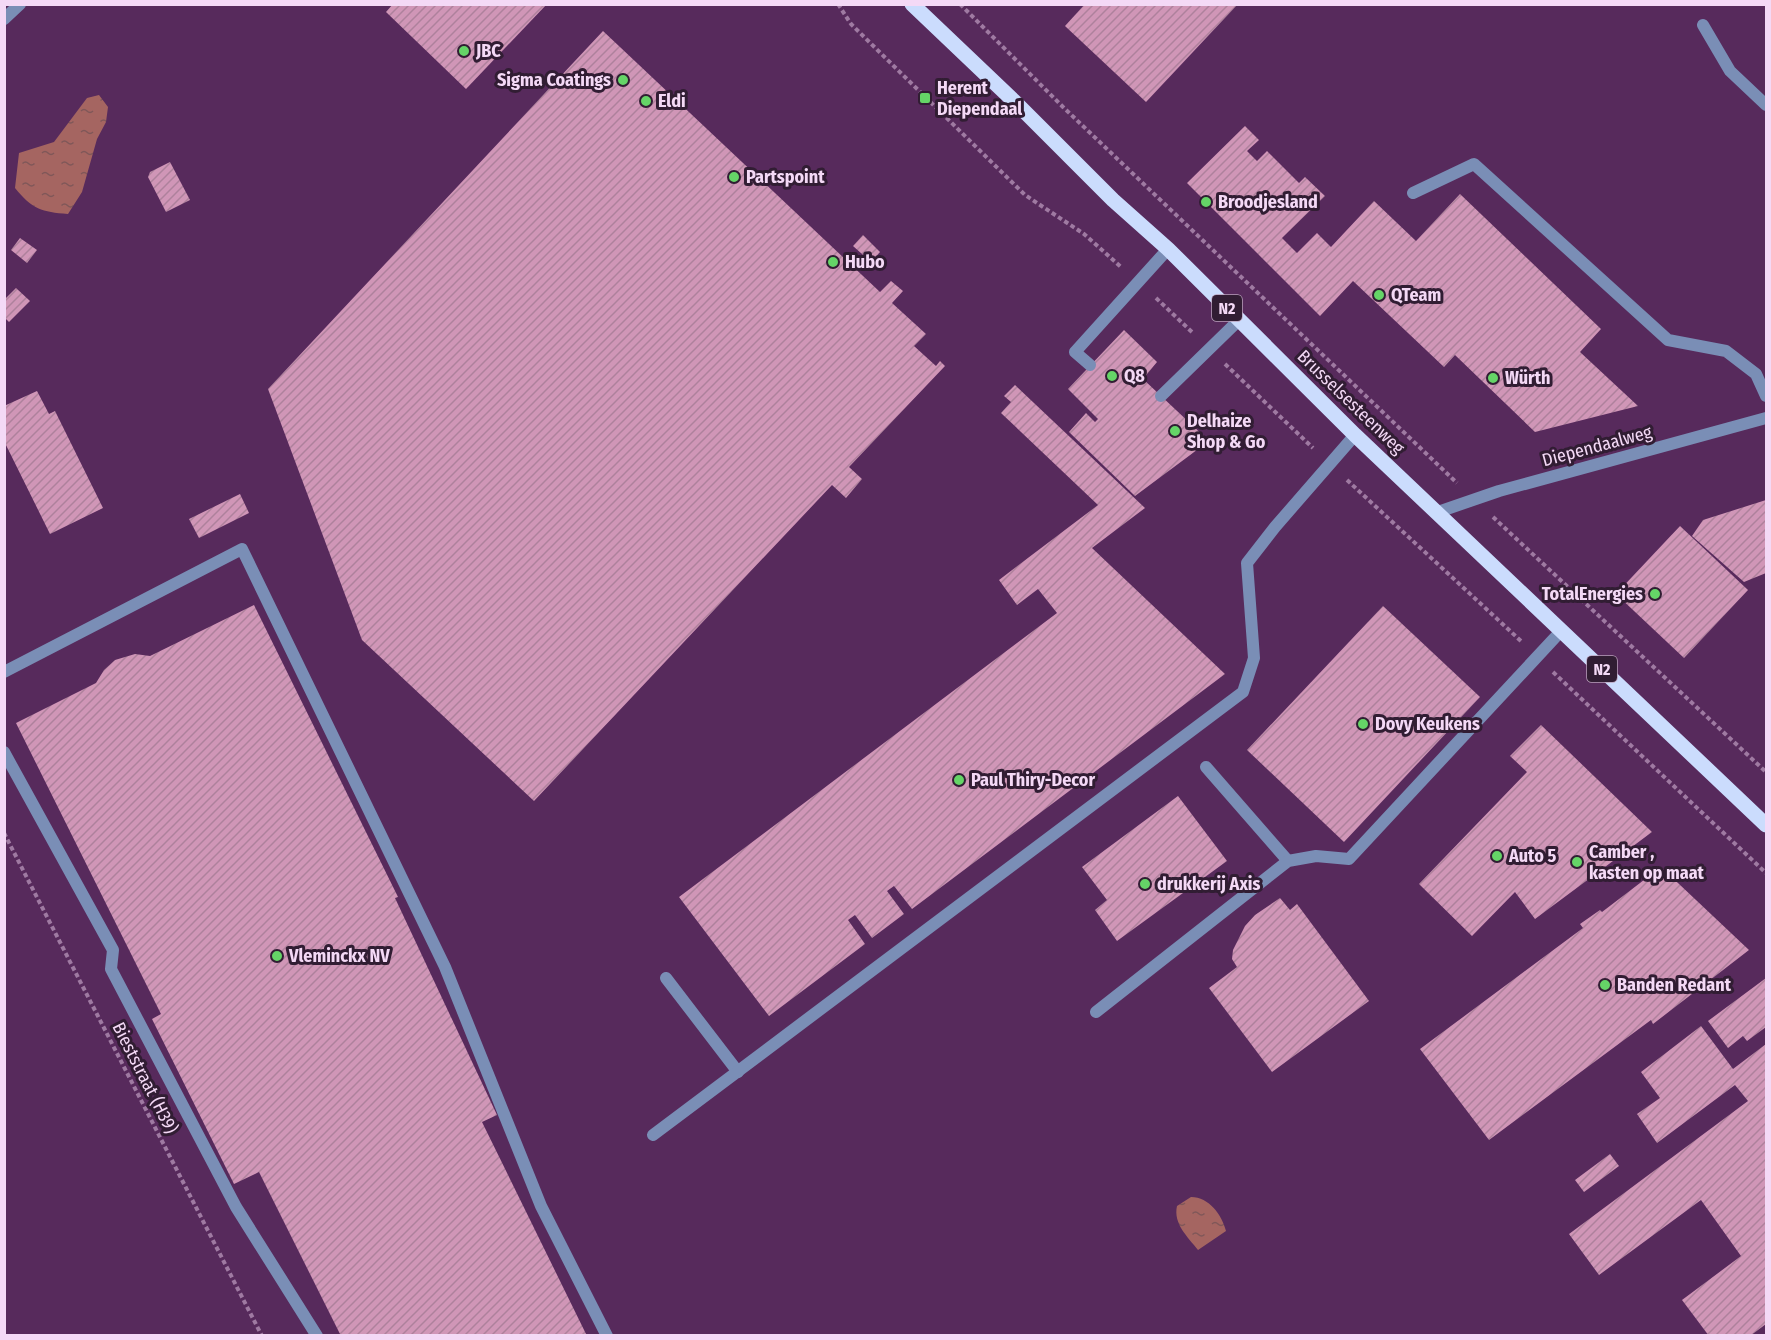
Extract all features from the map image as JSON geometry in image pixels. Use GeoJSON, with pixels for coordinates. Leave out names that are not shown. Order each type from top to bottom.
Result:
{"type":"FeatureCollection","features":[{"type":"Feature","properties":{"kind":"main road","name":"Brusselsesteenweg"},"geometry":{"type":"LineString","coordinates":[[912,4],[1113,200],[1168,249],[1355,435],[1763,817]]}},
{"type":"Feature","properties":{"kind":"street"},"geometry":{"type":"LineString","coordinates":[[4,20],[20,4]]}},
{"type":"Feature","properties":{"kind":"street"},"geometry":{"type":"LineString","coordinates":[[1703,25],[1730,71],[1767,105]]}},
{"type":"Feature","properties":{"kind":"street"},"geometry":{"type":"LineString","coordinates":[[1413,193],[1474,164],[1668,340],[1726,351],[1756,374],[1767,396]]}},
{"type":"Feature","properties":{"kind":"street"},"geometry":{"type":"LineString","coordinates":[[1090,365],[1075,352],[1168,249]]}},
{"type":"Feature","properties":{"kind":"street"},"geometry":{"type":"LineString","coordinates":[[1161,396],[1239,320]]}},
{"type":"Feature","properties":{"kind":"street","name":"Diependaalweg"},"geometry":{"type":"LineString","coordinates":[[1438,512],[1474,499],[1767,418]]}},
{"type":"Feature","properties":{"kind":"street"},"geometry":{"type":"LineString","coordinates":[[653,1135],[1243,692],[1254,658],[1247,563],[1275,527],[1355,435]]}},
{"type":"Feature","properties":{"kind":"street"},"geometry":{"type":"LineString","coordinates":[[4,672],[242,549],[445,967],[541,1206],[607,1335]]}},
{"type":"Feature","properties":{"kind":"street"},"geometry":{"type":"LineString","coordinates":[[1096,1012],[1288,861],[1316,856],[1350,859],[1562,630]]}},
{"type":"Feature","properties":{"kind":"street"},"geometry":{"type":"LineString","coordinates":[[4,752],[112,950],[111,969],[236,1207],[317,1335]]}},
{"type":"Feature","properties":{"kind":"street"},"geometry":{"type":"LineString","coordinates":[[1206,768],[1288,861]]}},
{"type":"Feature","properties":{"kind":"street"},"geometry":{"type":"LineString","coordinates":[[666,978],[738,1072]]}},
{"type":"Feature","properties":{"kind":"path"},"geometry":{"type":"LineString","coordinates":[[838,4],[850,24],[1025,195],[1084,234],[1138,282],[1767,873]]}},
{"type":"Feature","properties":{"kind":"path"},"geometry":{"type":"LineString","coordinates":[[960,4],[1071,115],[1474,499],[1767,772]]}},
{"type":"Feature","properties":{"kind":"path","name":"Bieststraat (H39)"},"geometry":{"type":"LineString","coordinates":[[4,833],[262,1335]]}},
{"type":"Feature","properties":{"kind":"water"},"geometry":{"type":"Polygon","coordinates":[[[99,95],[108,107],[106,122],[97,139],[82,192],[68,214],[51,212],[32,205],[15,188],[19,153],[54,142],[87,98],[99,95]]]}},
{"type":"Feature","properties":{"kind":"water"},"geometry":{"type":"Polygon","coordinates":[[[1191,1197],[1204,1200],[1214,1208],[1226,1231],[1198,1250],[1182,1230],[1176,1213],[1177,1206],[1191,1197]]]}},
{"type":"Feature","properties":{"kind":"building","name":"JBC"},"geometry":{"type":"Polygon","coordinates":[[[393,4],[547,4],[466,89],[386,12],[393,4]]]}},
{"type":"Feature","properties":{"kind":"building"},"geometry":{"type":"Polygon","coordinates":[[[1085,4],[1238,4],[1146,102],[1065,26],[1085,4]]]}},
{"type":"Feature","properties":{"kind":"building"},"geometry":{"type":"Polygon","coordinates":[[[603,31],[880,292],[891,281],[903,291],[892,303],[926,334],[914,346],[936,366],[940,361],[945,366],[849,467],[862,479],[846,498],[832,485],[534,801],[362,640],[268,389],[603,31]]]}},
{"type":"Feature","properties":{"kind":"building"},"geometry":{"type":"Polygon","coordinates":[[[1245,126],[1259,140],[1247,151],[1257,161],[1267,151],[1299,183],[1305,177],[1325,196],[1282,238],[1297,253],[1317,233],[1331,247],[1374,201],[1416,241],[1460,194],[1601,329],[1580,352],[1638,406],[1535,432],[1455,355],[1444,367],[1353,281],[1320,316],[1187,183],[1245,126]]]}},
{"type":"Feature","properties":{"kind":"building"},"geometry":{"type":"Polygon","coordinates":[[[170,162],[190,200],[166,212],[148,177],[150,172],[170,162]]]}},
{"type":"Feature","properties":{"kind":"building"},"geometry":{"type":"Polygon","coordinates":[[[863,235],[880,252],[871,262],[853,246],[863,235]]]}},
{"type":"Feature","properties":{"kind":"building"},"geometry":{"type":"Polygon","coordinates":[[[20,238],[37,250],[27,263],[11,250],[20,238]]]}},
{"type":"Feature","properties":{"kind":"building"},"geometry":{"type":"Polygon","coordinates":[[[16,288],[30,301],[9,322],[4,317],[4,300],[16,288]]]}},
{"type":"Feature","properties":{"kind":"building"},"geometry":{"type":"Polygon","coordinates":[[[1124,330],[1157,362],[1143,379],[1209,441],[1135,496],[1069,432],[1086,413],[1095,422],[1098,419],[1068,389],[1124,330]]]}},
{"type":"Feature","properties":{"kind":"building","name":"Paul Thiry-Decor"},"geometry":{"type":"Polygon","coordinates":[[[1015,385],[1145,508],[1092,548],[1225,674],[912,909],[894,886],[887,891],[904,914],[872,938],[855,915],[848,920],[865,944],[769,1016],[679,897],[1057,613],[1038,589],[1017,605],[999,580],[1098,505],[1001,413],[1011,402],[1004,396],[1015,385]]]}},
{"type":"Feature","properties":{"kind":"building"},"geometry":{"type":"Polygon","coordinates":[[[37,391],[49,414],[55,411],[103,508],[50,534],[4,441],[4,406],[37,391]]]}},
{"type":"Feature","properties":{"kind":"building"},"geometry":{"type":"Polygon","coordinates":[[[240,494],[249,513],[199,538],[189,519],[240,494]]]}},
{"type":"Feature","properties":{"kind":"building"},"geometry":{"type":"Polygon","coordinates":[[[1766,500],[1766,573],[1744,582],[1692,536],[1703,520],[1766,500]]]}},
{"type":"Feature","properties":{"kind":"building"},"geometry":{"type":"Polygon","coordinates":[[[1680,526],[1748,590],[1684,658],[1616,594],[1680,526]]]}},
{"type":"Feature","properties":{"kind":"building","name":"Vleminckx NV"},"geometry":{"type":"Polygon","coordinates":[[[254,605],[398,897],[395,898],[497,1115],[482,1122],[587,1336],[341,1336],[259,1172],[234,1184],[152,1019],[161,1014],[16,723],[96,683],[104,670],[115,660],[135,654],[150,656],[254,605]]]}},
{"type":"Feature","properties":{"kind":"building","name":"Dovy Keukens"},"geometry":{"type":"Polygon","coordinates":[[[1383,606],[1480,697],[1344,842],[1247,750],[1383,606]]]}},
{"type":"Feature","properties":{"kind":"building","name":"Auto 5"},"geometry":{"type":"Polygon","coordinates":[[[1541,725],[1652,832],[1535,919],[1515,892],[1472,936],[1419,884],[1527,772],[1510,756],[1541,725]]]}},
{"type":"Feature","properties":{"kind":"building","name":"drukkerij Axis"},"geometry":{"type":"Polygon","coordinates":[[[1178,796],[1227,861],[1117,941],[1095,910],[1107,900],[1082,867],[1178,796]]]}},
{"type":"Feature","properties":{"kind":"building","name":"Banden Redant"},"geometry":{"type":"Polygon","coordinates":[[[1661,867],[1749,950],[1653,1024],[1651,1020],[1489,1140],[1420,1049],[1583,928],[1580,924],[1600,910],[1602,912],[1661,867]]]}},
{"type":"Feature","properties":{"kind":"building"},"geometry":{"type":"Polygon","coordinates":[[[1280,898],[1290,910],[1297,904],[1369,1001],[1272,1072],[1209,988],[1237,967],[1232,959],[1233,950],[1245,926],[1255,915],[1280,898]]]}},
{"type":"Feature","properties":{"kind":"building"},"geometry":{"type":"Polygon","coordinates":[[[1766,978],[1766,1027],[1747,1041],[1743,1036],[1728,1048],[1708,1021],[1766,978]]]}},
{"type":"Feature","properties":{"kind":"building"},"geometry":{"type":"Polygon","coordinates":[[[1701,1026],[1733,1069],[1766,1044],[1766,1324],[1750,1336],[1709,1336],[1682,1300],[1741,1256],[1701,1200],[1599,1275],[1569,1234],[1748,1101],[1735,1085],[1657,1143],[1637,1114],[1660,1098],[1641,1072],[1701,1026]]]}},
{"type":"Feature","properties":{"kind":"building"},"geometry":{"type":"Polygon","coordinates":[[[1610,1154],[1619,1166],[1584,1192],[1575,1180],[1610,1154]]]}},
{"type":"Feature","properties":{"kind":"place","name":"JBC"},"geometry":{"type":"Point","coordinates":[464,51]}},
{"type":"Feature","properties":{"kind":"place","name":"Sigma Coatings"},"geometry":{"type":"Point","coordinates":[623,80]}},
{"type":"Feature","properties":{"kind":"place","name":"Herent Diependaal"},"geometry":{"type":"Point","coordinates":[925,98]}},
{"type":"Feature","properties":{"kind":"place","name":"Eldi"},"geometry":{"type":"Point","coordinates":[646,101]}},
{"type":"Feature","properties":{"kind":"place","name":"Partspoint"},"geometry":{"type":"Point","coordinates":[734,177]}},
{"type":"Feature","properties":{"kind":"place","name":"Broodjesland"},"geometry":{"type":"Point","coordinates":[1206,202]}},
{"type":"Feature","properties":{"kind":"place","name":"Hubo"},"geometry":{"type":"Point","coordinates":[833,262]}},
{"type":"Feature","properties":{"kind":"place","name":"QTeam"},"geometry":{"type":"Point","coordinates":[1379,295]}},
{"type":"Feature","properties":{"kind":"place","name":"Q8"},"geometry":{"type":"Point","coordinates":[1112,376]}},
{"type":"Feature","properties":{"kind":"place","name":"Würth"},"geometry":{"type":"Point","coordinates":[1493,378]}},
{"type":"Feature","properties":{"kind":"place","name":"Delhaize Shop & Go"},"geometry":{"type":"Point","coordinates":[1175,431]}},
{"type":"Feature","properties":{"kind":"place","name":"TotalEnergies"},"geometry":{"type":"Point","coordinates":[1655,594]}},
{"type":"Feature","properties":{"kind":"place","name":"Dovy Keukens"},"geometry":{"type":"Point","coordinates":[1363,724]}},
{"type":"Feature","properties":{"kind":"place","name":"Paul Thiry-Decor"},"geometry":{"type":"Point","coordinates":[959,780]}},
{"type":"Feature","properties":{"kind":"place","name":"Auto 5"},"geometry":{"type":"Point","coordinates":[1497,856]}},
{"type":"Feature","properties":{"kind":"place","name":"Camber , kasten op maat"},"geometry":{"type":"Point","coordinates":[1577,862]}},
{"type":"Feature","properties":{"kind":"place","name":"drukkerij Axis"},"geometry":{"type":"Point","coordinates":[1145,884]}},
{"type":"Feature","properties":{"kind":"place","name":"Vleminckx NV"},"geometry":{"type":"Point","coordinates":[277,956]}},
{"type":"Feature","properties":{"kind":"place","name":"Banden Redant"},"geometry":{"type":"Point","coordinates":[1605,985]}}]}
